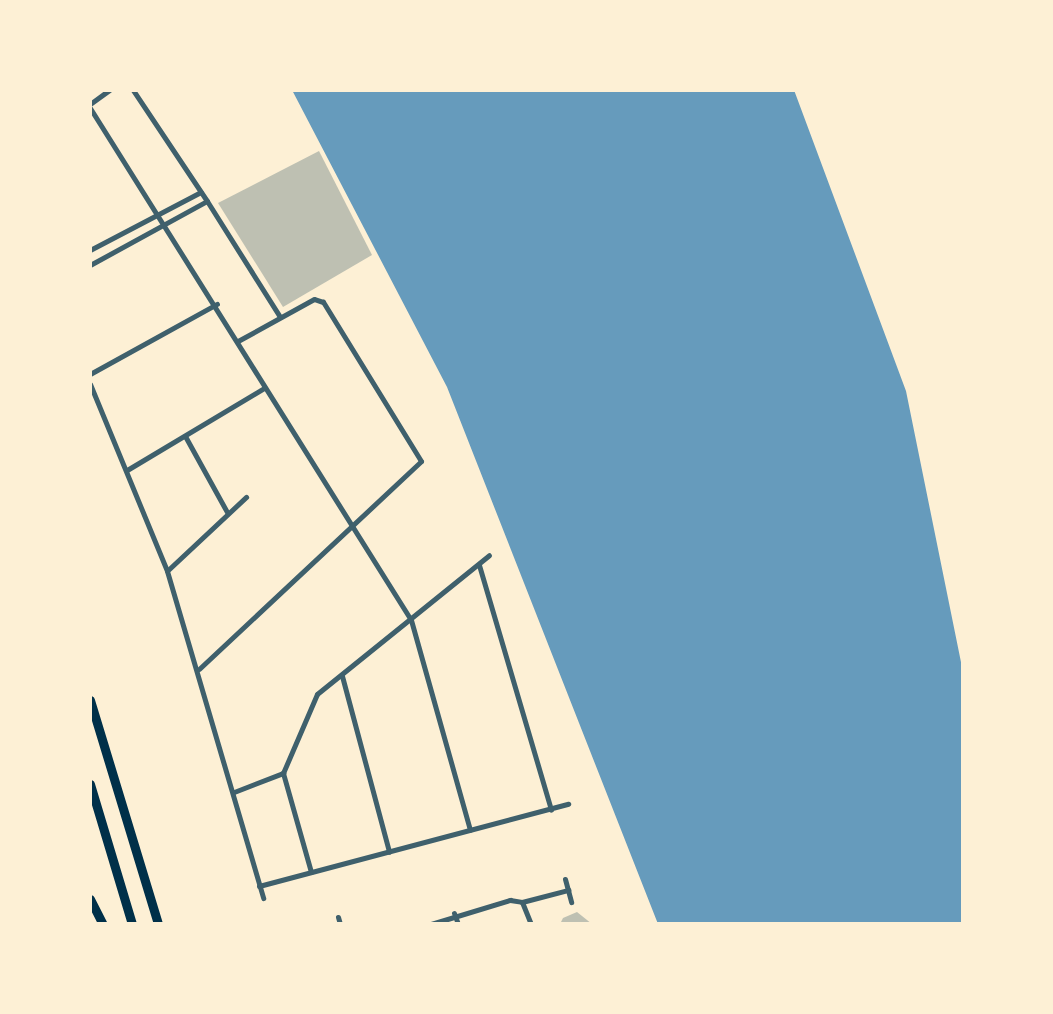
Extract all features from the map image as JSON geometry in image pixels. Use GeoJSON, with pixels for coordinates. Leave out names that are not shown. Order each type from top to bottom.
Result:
{"type":"FeatureCollection","features":[{"type":"Feature","properties":{"kind":"highway"},"geometry":{"type":"LineString","coordinates":[[90,700],[158,924]]}},
{"type":"Feature","properties":{"kind":"highway"},"geometry":{"type":"LineString","coordinates":[[90,784],[132,924]]}},
{"type":"Feature","properties":{"kind":"highway"},"geometry":{"type":"LineString","coordinates":[[90,898],[103,924]]}},
{"type":"Feature","properties":{"kind":"street"},"geometry":{"type":"LineString","coordinates":[[109,90],[98,93],[90,106],[168,222],[350,530],[411,620],[470,830]]}},
{"type":"Feature","properties":{"kind":"street"},"geometry":{"type":"LineString","coordinates":[[132,90],[207,200],[280,318]]}},
{"type":"Feature","properties":{"kind":"street"},"geometry":{"type":"LineString","coordinates":[[90,250],[201,192]]}},
{"type":"Feature","properties":{"kind":"street"},"geometry":{"type":"LineString","coordinates":[[90,265],[207,200]]}},
{"type":"Feature","properties":{"kind":"street"},"geometry":{"type":"LineString","coordinates":[[199,670],[421,461],[328,306],[314,299],[238,341]]}},
{"type":"Feature","properties":{"kind":"street"},"geometry":{"type":"LineString","coordinates":[[90,374],[217,304]]}},
{"type":"Feature","properties":{"kind":"street"},"geometry":{"type":"LineString","coordinates":[[90,384],[167,571],[199,670],[262,898]]}},
{"type":"Feature","properties":{"kind":"street"},"geometry":{"type":"LineString","coordinates":[[127,470],[264,388]]}},
{"type":"Feature","properties":{"kind":"street"},"geometry":{"type":"LineString","coordinates":[[185,434],[227,512]]}},
{"type":"Feature","properties":{"kind":"street"},"geometry":{"type":"LineString","coordinates":[[167,571],[246,497]]}},
{"type":"Feature","properties":{"kind":"street"},"geometry":{"type":"LineString","coordinates":[[310,872],[282,772],[317,694],[490,556]]}},
{"type":"Feature","properties":{"kind":"street"},"geometry":{"type":"LineString","coordinates":[[478,565],[551,810]]}},
{"type":"Feature","properties":{"kind":"street"},"geometry":{"type":"LineString","coordinates":[[342,676],[389,852]]}},
{"type":"Feature","properties":{"kind":"street"},"geometry":{"type":"LineString","coordinates":[[233,792],[282,772]]}},
{"type":"Feature","properties":{"kind":"street"},"geometry":{"type":"LineString","coordinates":[[259,886],[568,804]]}},
{"type":"Feature","properties":{"kind":"street"},"geometry":{"type":"LineString","coordinates":[[565,880],[571,902]]}},
{"type":"Feature","properties":{"kind":"street"},"geometry":{"type":"LineString","coordinates":[[431,924],[454,914],[568,890]]}},
{"type":"Feature","properties":{"kind":"street"},"geometry":{"type":"LineString","coordinates":[[522,902],[531,924]]}},
{"type":"Feature","properties":{"kind":"street"},"geometry":{"type":"LineString","coordinates":[[454,914],[458,924]]}},
{"type":"Feature","properties":{"kind":"water"},"geometry":{"type":"Polygon","coordinates":[[[292,90],[794,90],[906,391],[963,672],[963,924],[658,924],[447,387],[292,90]]]}},
{"type":"Feature","properties":{"kind":"building"},"geometry":{"type":"Polygon","coordinates":[[[319,151],[372,255],[283,307],[218,203],[319,151]]]}},
{"type":"Feature","properties":{"kind":"building"},"geometry":{"type":"Polygon","coordinates":[[[577,912],[592,924],[560,924],[563,918],[577,912]]]}}]}
